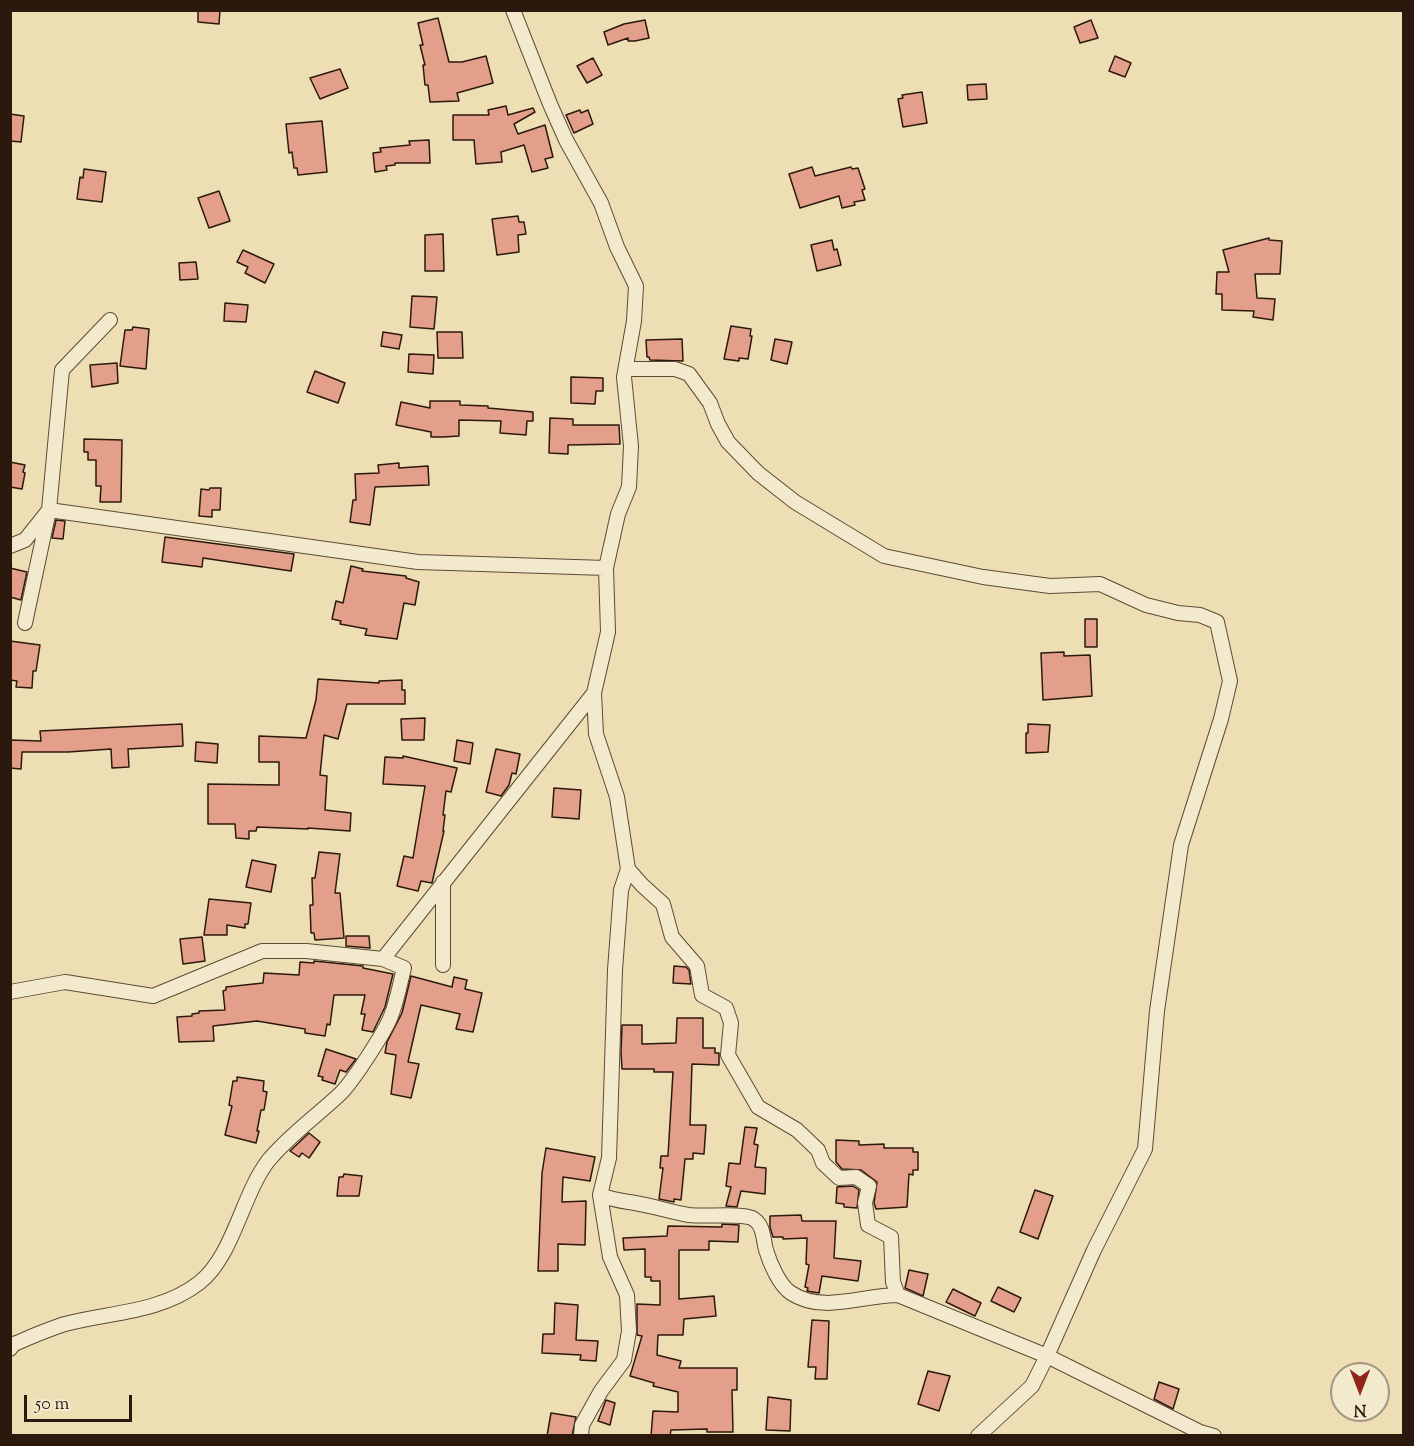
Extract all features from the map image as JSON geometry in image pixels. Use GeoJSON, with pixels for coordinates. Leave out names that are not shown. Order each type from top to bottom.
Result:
{"type":"FeatureCollection","features":[{"type":"Feature","properties":{"kind":"street"},"geometry":{"type":"LineString","coordinates":[[513,10],[550,105],[566,140],[601,203],[617,247],[636,286],[634,321],[624,377],[631,446],[629,487],[618,514],[606,568],[608,632],[594,693],[596,734],[617,796],[628,869],[621,890],[615,970],[609,1158],[600,1196],[610,1257],[627,1295],[629,1331],[624,1360],[601,1391],[582,1425],[581,1436]]}},
{"type":"Feature","properties":{"kind":"street"},"geometry":{"type":"LineString","coordinates":[[26,623],[49,510],[62,370],[110,320]]}},
{"type":"Feature","properties":{"kind":"street"},"geometry":{"type":"LineString","coordinates":[[626,369],[675,369],[689,374],[710,403],[717,424],[728,442],[758,472],[795,502],[884,556],[982,577],[1050,586],[1100,584],[1146,605],[1178,613],[1200,615],[1218,622],[1230,681],[1221,719],[1181,845],[1157,1011],[1145,1149],[1094,1250],[1032,1386],[978,1436]]}},
{"type":"Feature","properties":{"kind":"street"},"geometry":{"type":"LineString","coordinates":[[49,510],[418,562],[606,568]]}},
{"type":"Feature","properties":{"kind":"street"},"geometry":{"type":"LineString","coordinates":[[10,546],[26,540],[49,510]]}},
{"type":"Feature","properties":{"kind":"street"},"geometry":{"type":"LineString","coordinates":[[383,959],[594,693]]}},
{"type":"Feature","properties":{"kind":"street"},"geometry":{"type":"LineString","coordinates":[[628,869],[663,904],[672,937],[697,966],[702,995],[726,1008],[731,1023],[729,1055],[758,1107],[797,1130],[818,1150],[822,1163],[839,1178],[856,1177],[869,1186],[865,1203],[868,1224],[891,1237],[892,1282],[897,1295]]}},
{"type":"Feature","properties":{"kind":"street"},"geometry":{"type":"LineString","coordinates":[[443,882],[443,965]]}},
{"type":"Feature","properties":{"kind":"street"},"geometry":{"type":"LineString","coordinates":[[10,992],[65,982],[153,996],[262,951],[306,951],[383,959],[404,968],[391,1017],[343,1091],[299,1129],[267,1162],[237,1221],[228,1246],[212,1271],[199,1284],[142,1310],[51,1328],[10,1348]]}},
{"type":"Feature","properties":{"kind":"street"},"geometry":{"type":"LineString","coordinates":[[600,1196],[619,1202],[635,1203],[689,1215],[744,1215],[755,1219],[760,1226],[766,1251],[780,1282],[789,1292],[807,1301],[826,1304],[881,1295],[897,1295],[1047,1356],[1200,1432],[1214,1436]]}},
{"type":"Feature","properties":{"kind":"building"},"geometry":{"type":"Polygon","coordinates":[[[198,10],[220,10],[219,24],[198,22],[198,10]]]}},
{"type":"Feature","properties":{"kind":"building"},"geometry":{"type":"Polygon","coordinates":[[[438,18],[449,62],[462,62],[486,56],[493,83],[457,93],[459,101],[430,102],[428,85],[425,85],[423,65],[425,65],[420,45],[423,45],[418,23],[438,18]]]}},
{"type":"Feature","properties":{"kind":"building"},"geometry":{"type":"Polygon","coordinates":[[[645,20],[649,38],[628,41],[628,38],[608,45],[604,32],[624,24],[645,20]]]}},
{"type":"Feature","properties":{"kind":"building"},"geometry":{"type":"Polygon","coordinates":[[[1091,20],[1098,38],[1080,43],[1074,27],[1091,20]]]}},
{"type":"Feature","properties":{"kind":"building"},"geometry":{"type":"Polygon","coordinates":[[[1115,56],[1131,63],[1125,77],[1109,71],[1115,56]]]}},
{"type":"Feature","properties":{"kind":"building"},"geometry":{"type":"Polygon","coordinates":[[[593,58],[602,75],[587,83],[577,66],[593,58]]]}},
{"type":"Feature","properties":{"kind":"building"},"geometry":{"type":"Polygon","coordinates":[[[340,69],[348,88],[320,99],[310,78],[340,69]]]}},
{"type":"Feature","properties":{"kind":"building"},"geometry":{"type":"Polygon","coordinates":[[[986,84],[987,99],[968,100],[967,85],[986,84]]]}},
{"type":"Feature","properties":{"kind":"building"},"geometry":{"type":"Polygon","coordinates":[[[922,92],[927,123],[903,127],[898,99],[903,98],[902,95],[922,92]]]}},
{"type":"Feature","properties":{"kind":"building"},"geometry":{"type":"Polygon","coordinates":[[[506,106],[508,115],[533,108],[535,112],[514,124],[518,134],[545,125],[553,157],[545,159],[548,168],[532,172],[524,145],[501,152],[502,162],[476,164],[474,140],[453,140],[453,115],[489,115],[488,110],[506,106]]]}},
{"type":"Feature","properties":{"kind":"building"},"geometry":{"type":"Polygon","coordinates":[[[580,110],[581,113],[588,110],[593,124],[574,133],[566,115],[580,110]]]}},
{"type":"Feature","properties":{"kind":"building"},"geometry":{"type":"Polygon","coordinates":[[[10,114],[24,116],[21,142],[10,141],[10,114]]]}},
{"type":"Feature","properties":{"kind":"building"},"geometry":{"type":"Polygon","coordinates":[[[322,121],[327,172],[298,175],[297,168],[294,168],[292,152],[289,153],[286,124],[322,121]]]}},
{"type":"Feature","properties":{"kind":"building"},"geometry":{"type":"Polygon","coordinates":[[[429,140],[430,163],[395,163],[395,165],[386,166],[387,170],[375,172],[373,153],[381,152],[380,148],[410,145],[409,141],[429,140]]]}},
{"type":"Feature","properties":{"kind":"building"},"geometry":{"type":"Polygon","coordinates":[[[812,167],[815,176],[851,167],[852,169],[858,168],[865,189],[862,190],[865,200],[842,208],[839,196],[800,208],[789,174],[812,167]]]}},
{"type":"Feature","properties":{"kind":"building"},"geometry":{"type":"Polygon","coordinates":[[[84,169],[106,172],[102,202],[77,199],[80,177],[83,178],[84,169]]]}},
{"type":"Feature","properties":{"kind":"building"},"geometry":{"type":"Polygon","coordinates":[[[219,191],[230,221],[209,228],[198,198],[219,191]]]}},
{"type":"Feature","properties":{"kind":"building"},"geometry":{"type":"Polygon","coordinates":[[[518,216],[519,222],[524,222],[526,234],[518,235],[519,252],[497,255],[492,219],[518,216]]]}},
{"type":"Feature","properties":{"kind":"building"},"geometry":{"type":"Polygon","coordinates":[[[443,234],[444,271],[425,271],[425,235],[443,234]]]}},
{"type":"Feature","properties":{"kind":"building"},"geometry":{"type":"Polygon","coordinates":[[[1269,238],[1269,240],[1282,241],[1280,274],[1255,274],[1257,298],[1275,299],[1273,320],[1253,317],[1254,311],[1222,310],[1222,294],[1216,294],[1217,272],[1229,272],[1223,250],[1269,238]]]}},
{"type":"Feature","properties":{"kind":"building"},"geometry":{"type":"Polygon","coordinates":[[[832,240],[841,265],[817,271],[811,245],[832,240]]]}},
{"type":"Feature","properties":{"kind":"building"},"geometry":{"type":"Polygon","coordinates":[[[243,250],[274,264],[265,283],[245,273],[248,267],[237,262],[243,250]]]}},
{"type":"Feature","properties":{"kind":"building"},"geometry":{"type":"Polygon","coordinates":[[[196,262],[198,279],[180,280],[179,263],[196,262]]]}},
{"type":"Feature","properties":{"kind":"building"},"geometry":{"type":"Polygon","coordinates":[[[412,296],[437,297],[434,329],[410,327],[412,296]]]}},
{"type":"Feature","properties":{"kind":"building"},"geometry":{"type":"Polygon","coordinates":[[[225,303],[248,305],[246,322],[224,321],[225,303]]]}},
{"type":"Feature","properties":{"kind":"building"},"geometry":{"type":"Polygon","coordinates":[[[731,326],[751,329],[748,359],[739,358],[739,361],[724,359],[731,326]]]}},
{"type":"Feature","properties":{"kind":"building"},"geometry":{"type":"Polygon","coordinates":[[[133,327],[149,329],[146,369],[120,366],[125,330],[132,330],[133,327]]]}},
{"type":"Feature","properties":{"kind":"building"},"geometry":{"type":"Polygon","coordinates":[[[383,332],[402,335],[399,349],[381,346],[383,332]]]}},
{"type":"Feature","properties":{"kind":"building"},"geometry":{"type":"Polygon","coordinates":[[[437,332],[462,332],[463,358],[438,358],[437,332]]]}},
{"type":"Feature","properties":{"kind":"building"},"geometry":{"type":"Polygon","coordinates":[[[682,339],[683,361],[650,360],[647,357],[646,340],[682,339]]]}},
{"type":"Feature","properties":{"kind":"building"},"geometry":{"type":"Polygon","coordinates":[[[775,339],[792,342],[787,364],[771,360],[775,339]]]}},
{"type":"Feature","properties":{"kind":"building"},"geometry":{"type":"Polygon","coordinates":[[[409,354],[434,355],[433,374],[408,372],[409,354]]]}},
{"type":"Feature","properties":{"kind":"building"},"geometry":{"type":"Polygon","coordinates":[[[117,363],[118,383],[92,387],[90,365],[117,363]]]}},
{"type":"Feature","properties":{"kind":"building"},"geometry":{"type":"Polygon","coordinates":[[[315,371],[345,383],[338,403],[307,392],[315,371]]]}},
{"type":"Feature","properties":{"kind":"building"},"geometry":{"type":"Polygon","coordinates":[[[571,377],[603,378],[603,391],[596,391],[595,404],[571,403],[571,377]]]}},
{"type":"Feature","properties":{"kind":"building"},"geometry":{"type":"Polygon","coordinates":[[[430,401],[460,401],[460,405],[533,412],[533,421],[527,421],[526,435],[500,433],[501,421],[459,420],[459,436],[443,437],[431,437],[431,432],[396,425],[401,402],[430,408],[430,401]]]}},
{"type":"Feature","properties":{"kind":"building"},"geometry":{"type":"Polygon","coordinates":[[[550,418],[573,419],[573,425],[619,425],[620,444],[568,445],[568,454],[549,453],[550,418]]]}},
{"type":"Feature","properties":{"kind":"building"},"geometry":{"type":"Polygon","coordinates":[[[84,439],[122,440],[121,502],[100,502],[101,486],[96,486],[96,460],[88,460],[88,452],[84,452],[84,439]]]}},
{"type":"Feature","properties":{"kind":"building"},"geometry":{"type":"Polygon","coordinates":[[[10,462],[25,465],[22,489],[10,487],[10,462]]]}},
{"type":"Feature","properties":{"kind":"building"},"geometry":{"type":"Polygon","coordinates":[[[399,463],[399,468],[428,466],[429,485],[375,487],[370,525],[350,522],[353,500],[356,500],[355,474],[379,473],[378,465],[399,463]]]}},
{"type":"Feature","properties":{"kind":"building"},"geometry":{"type":"Polygon","coordinates":[[[210,488],[221,488],[220,510],[212,510],[212,517],[199,516],[201,489],[209,490],[210,488]]]}},
{"type":"Feature","properties":{"kind":"building"},"geometry":{"type":"Polygon","coordinates":[[[56,520],[65,521],[63,539],[52,538],[56,520]]]}},
{"type":"Feature","properties":{"kind":"building"},"geometry":{"type":"Polygon","coordinates":[[[165,537],[294,554],[291,571],[203,558],[202,567],[162,562],[165,537]]]}},
{"type":"Feature","properties":{"kind":"building"},"geometry":{"type":"Polygon","coordinates":[[[351,566],[363,569],[362,571],[406,576],[406,578],[419,582],[415,605],[404,603],[397,639],[365,635],[367,629],[340,624],[341,621],[332,619],[336,601],[343,603],[351,566]]]}},
{"type":"Feature","properties":{"kind":"building"},"geometry":{"type":"Polygon","coordinates":[[[10,568],[27,572],[21,600],[10,597],[10,568]]]}},
{"type":"Feature","properties":{"kind":"building"},"geometry":{"type":"Polygon","coordinates":[[[1085,619],[1097,619],[1097,647],[1085,647],[1085,619]]]}},
{"type":"Feature","properties":{"kind":"building"},"geometry":{"type":"Polygon","coordinates":[[[10,641],[40,645],[36,671],[33,671],[32,688],[16,687],[17,681],[10,680],[10,641]]]}},
{"type":"Feature","properties":{"kind":"building"},"geometry":{"type":"Polygon","coordinates":[[[1064,652],[1064,656],[1090,655],[1092,696],[1043,700],[1041,653],[1064,652]]]}},
{"type":"Feature","properties":{"kind":"building"},"geometry":{"type":"Polygon","coordinates":[[[318,679],[379,683],[379,681],[402,680],[402,690],[405,690],[405,704],[347,704],[338,739],[324,735],[320,775],[327,776],[325,810],[351,813],[350,831],[257,827],[256,831],[249,831],[249,839],[236,838],[235,824],[208,824],[208,784],[279,785],[279,762],[259,762],[259,736],[306,738],[316,700],[318,679]]]}},
{"type":"Feature","properties":{"kind":"building"},"geometry":{"type":"Polygon","coordinates":[[[425,718],[424,740],[402,740],[401,719],[425,718]]]}},
{"type":"Feature","properties":{"kind":"building"},"geometry":{"type":"Polygon","coordinates":[[[182,724],[183,746],[128,749],[129,767],[112,768],[111,749],[22,752],[21,769],[10,768],[10,740],[41,741],[40,731],[182,724]]]}},
{"type":"Feature","properties":{"kind":"building"},"geometry":{"type":"Polygon","coordinates":[[[1028,724],[1050,725],[1048,752],[1026,753],[1028,724]]]}},
{"type":"Feature","properties":{"kind":"building"},"geometry":{"type":"Polygon","coordinates":[[[457,740],[473,743],[470,764],[454,761],[457,740]]]}},
{"type":"Feature","properties":{"kind":"building"},"geometry":{"type":"Polygon","coordinates":[[[196,742],[218,744],[217,763],[195,761],[196,742]]]}},
{"type":"Feature","properties":{"kind":"building"},"geometry":{"type":"Polygon","coordinates":[[[496,749],[520,754],[516,774],[512,773],[509,785],[501,796],[486,792],[496,749]]]}},
{"type":"Feature","properties":{"kind":"building"},"geometry":{"type":"Polygon","coordinates":[[[403,756],[457,768],[451,792],[446,791],[444,831],[432,883],[421,881],[418,891],[397,886],[404,856],[413,858],[425,786],[383,784],[385,757],[403,758],[403,756]]]}},
{"type":"Feature","properties":{"kind":"building"},"geometry":{"type":"Polygon","coordinates":[[[554,788],[581,790],[579,819],[552,817],[554,788]]]}},
{"type":"Feature","properties":{"kind":"building"},"geometry":{"type":"Polygon","coordinates":[[[319,852],[340,854],[335,893],[340,893],[344,938],[315,940],[314,933],[311,933],[312,878],[315,878],[319,852]]]}},
{"type":"Feature","properties":{"kind":"building"},"geometry":{"type":"Polygon","coordinates":[[[252,860],[276,865],[271,892],[246,887],[252,860]]]}},
{"type":"Feature","properties":{"kind":"building"},"geometry":{"type":"Polygon","coordinates":[[[209,899],[251,903],[248,924],[245,924],[245,928],[227,925],[227,935],[204,935],[209,899]]]}},
{"type":"Feature","properties":{"kind":"building"},"geometry":{"type":"Polygon","coordinates":[[[346,936],[369,936],[370,948],[346,946],[346,936]]]}},
{"type":"Feature","properties":{"kind":"building"},"geometry":{"type":"Polygon","coordinates":[[[202,937],[205,961],[183,964],[180,939],[202,937]]]}},
{"type":"Feature","properties":{"kind":"building"},"geometry":{"type":"Polygon","coordinates":[[[314,961],[363,966],[363,968],[393,974],[385,1007],[373,1032],[362,1030],[365,1014],[361,1014],[365,995],[334,995],[330,1025],[327,1024],[325,1036],[305,1033],[305,1029],[257,1021],[213,1026],[214,1041],[179,1042],[177,1017],[192,1016],[199,1011],[225,1010],[223,991],[226,987],[263,983],[264,973],[299,975],[300,962],[314,963],[314,961]]]}},
{"type":"Feature","properties":{"kind":"building"},"geometry":{"type":"Polygon","coordinates":[[[674,966],[686,967],[689,970],[691,984],[673,983],[674,966]]]}},
{"type":"Feature","properties":{"kind":"building"},"geometry":{"type":"Polygon","coordinates":[[[411,976],[452,987],[454,977],[467,980],[465,989],[482,993],[473,1032],[456,1029],[460,1014],[421,1005],[408,1062],[419,1064],[411,1098],[391,1094],[396,1055],[385,1053],[387,1042],[402,1013],[411,976]]]}},
{"type":"Feature","properties":{"kind":"building"},"geometry":{"type":"Polygon","coordinates":[[[677,1018],[703,1018],[703,1048],[715,1048],[715,1053],[719,1053],[719,1065],[692,1064],[690,1125],[706,1125],[704,1154],[693,1153],[693,1159],[685,1159],[681,1200],[674,1199],[674,1202],[659,1199],[663,1168],[660,1168],[661,1156],[668,1156],[673,1072],[654,1072],[654,1069],[622,1069],[621,1052],[622,1025],[642,1025],[642,1044],[676,1043],[677,1018]]]}},
{"type":"Feature","properties":{"kind":"building"},"geometry":{"type":"Polygon","coordinates":[[[326,1049],[356,1059],[346,1072],[340,1070],[335,1084],[322,1080],[323,1077],[318,1076],[326,1049]]]}},
{"type":"Feature","properties":{"kind":"building"},"geometry":{"type":"Polygon","coordinates":[[[237,1077],[264,1081],[263,1091],[267,1092],[264,1110],[261,1110],[256,1143],[225,1135],[232,1106],[229,1105],[233,1081],[237,1081],[237,1077]]]}},
{"type":"Feature","properties":{"kind":"building"},"geometry":{"type":"Polygon","coordinates":[[[745,1127],[757,1128],[754,1144],[758,1145],[755,1167],[766,1168],[765,1194],[741,1191],[737,1207],[726,1206],[731,1187],[726,1186],[729,1163],[740,1164],[745,1127]]]}},
{"type":"Feature","properties":{"kind":"building"},"geometry":{"type":"Polygon","coordinates":[[[309,1133],[320,1142],[309,1158],[302,1153],[299,1157],[290,1151],[309,1133]]]}},
{"type":"Feature","properties":{"kind":"building"},"geometry":{"type":"Polygon","coordinates":[[[836,1140],[859,1141],[859,1145],[884,1144],[884,1148],[913,1148],[913,1152],[918,1152],[918,1170],[913,1170],[913,1175],[909,1174],[907,1207],[876,1209],[874,1203],[877,1182],[861,1170],[842,1169],[836,1162],[836,1140]]]}},
{"type":"Feature","properties":{"kind":"building"},"geometry":{"type":"Polygon","coordinates":[[[546,1148],[595,1157],[590,1181],[563,1177],[562,1202],[586,1201],[585,1245],[558,1244],[558,1271],[538,1271],[542,1173],[546,1148]]]}},
{"type":"Feature","properties":{"kind":"building"},"geometry":{"type":"Polygon","coordinates":[[[344,1174],[362,1176],[359,1196],[337,1196],[339,1177],[343,1177],[344,1174]]]}},
{"type":"Feature","properties":{"kind":"building"},"geometry":{"type":"Polygon","coordinates":[[[853,1186],[859,1190],[857,1208],[844,1207],[844,1204],[836,1203],[837,1187],[853,1186]]]}},
{"type":"Feature","properties":{"kind":"building"},"geometry":{"type":"Polygon","coordinates":[[[1035,1190],[1053,1196],[1038,1239],[1020,1232],[1035,1190]]]}},
{"type":"Feature","properties":{"kind":"building"},"geometry":{"type":"Polygon","coordinates":[[[801,1215],[802,1221],[836,1221],[834,1258],[861,1261],[858,1281],[822,1276],[819,1293],[807,1291],[808,1288],[805,1287],[809,1265],[806,1264],[807,1238],[773,1237],[770,1227],[770,1216],[801,1215]]]}},
{"type":"Feature","properties":{"kind":"building"},"geometry":{"type":"Polygon","coordinates":[[[722,1224],[739,1225],[738,1242],[709,1241],[709,1250],[679,1250],[679,1299],[714,1296],[716,1316],[684,1319],[683,1335],[658,1335],[657,1355],[681,1361],[679,1368],[737,1368],[737,1390],[732,1390],[733,1432],[707,1432],[707,1429],[671,1430],[670,1436],[651,1436],[653,1411],[678,1412],[678,1392],[653,1386],[654,1383],[630,1376],[642,1336],[637,1335],[637,1304],[660,1305],[660,1281],[651,1281],[651,1277],[645,1277],[645,1249],[624,1250],[623,1238],[667,1236],[668,1226],[722,1227],[722,1224]]]}},
{"type":"Feature","properties":{"kind":"building"},"geometry":{"type":"Polygon","coordinates":[[[909,1270],[928,1274],[923,1296],[905,1288],[909,1270]]]}},
{"type":"Feature","properties":{"kind":"building"},"geometry":{"type":"Polygon","coordinates":[[[998,1287],[1021,1298],[1014,1312],[991,1301],[998,1287]]]}},
{"type":"Feature","properties":{"kind":"building"},"geometry":{"type":"Polygon","coordinates":[[[953,1289],[981,1303],[975,1316],[946,1302],[953,1289]]]}},
{"type":"Feature","properties":{"kind":"building"},"geometry":{"type":"Polygon","coordinates":[[[555,1303],[578,1305],[576,1340],[598,1341],[596,1361],[580,1360],[581,1355],[542,1353],[543,1334],[554,1334],[555,1303]]]}},
{"type":"Feature","properties":{"kind":"building"},"geometry":{"type":"Polygon","coordinates":[[[812,1320],[829,1321],[827,1379],[815,1379],[816,1367],[808,1367],[812,1320]]]}},
{"type":"Feature","properties":{"kind":"building"},"geometry":{"type":"Polygon","coordinates":[[[928,1371],[950,1376],[939,1411],[918,1404],[928,1371]]]}},
{"type":"Feature","properties":{"kind":"building"},"geometry":{"type":"Polygon","coordinates":[[[1159,1382],[1179,1389],[1173,1409],[1154,1399],[1159,1382]]]}},
{"type":"Feature","properties":{"kind":"building"},"geometry":{"type":"Polygon","coordinates":[[[768,1397],[791,1400],[790,1431],[766,1430],[768,1397]]]}},
{"type":"Feature","properties":{"kind":"building"},"geometry":{"type":"Polygon","coordinates":[[[606,1400],[615,1403],[610,1425],[598,1421],[606,1400]]]}},
{"type":"Feature","properties":{"kind":"building"},"geometry":{"type":"Polygon","coordinates":[[[551,1413],[576,1417],[572,1436],[547,1436],[551,1413]]]}}]}
